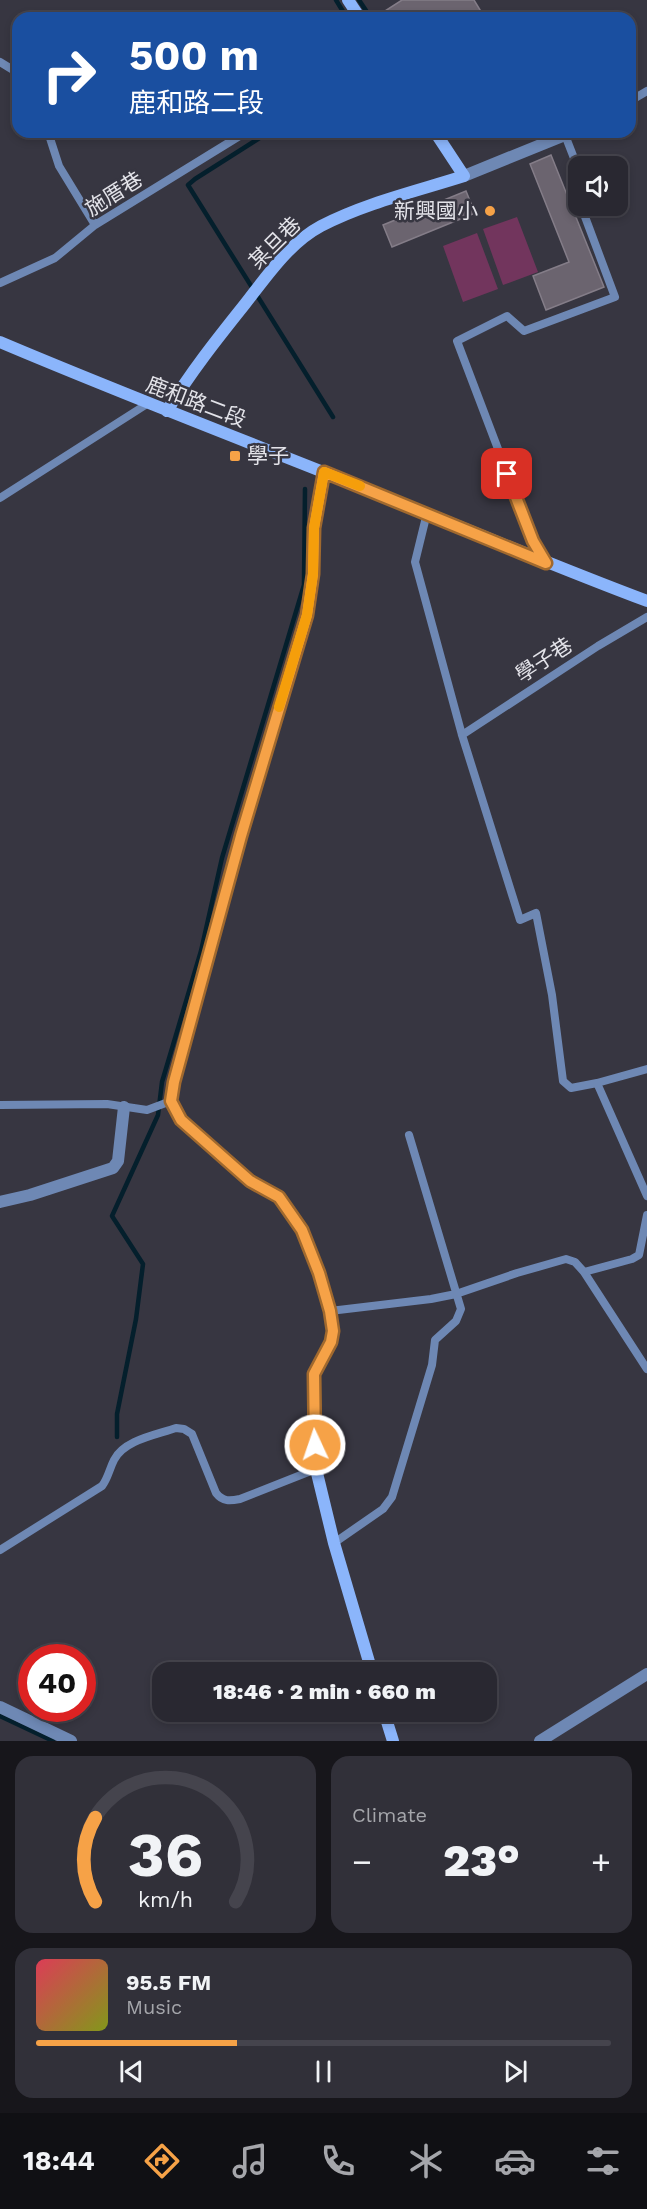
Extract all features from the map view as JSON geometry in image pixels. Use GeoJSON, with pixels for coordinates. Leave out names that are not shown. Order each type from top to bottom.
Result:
{"type":"FeatureCollection","features":[{"type":"Feature","properties":{"kind":"street"},"geometry":{"type":"LineString","coordinates":[[439,138],[464,176],[558,138]]}},
{"type":"Feature","properties":{"kind":"street","name":"某旦巷"},"geometry":{"type":"LineString","coordinates":[[167,411],[190,373],[278,263],[301,239],[322,226],[362,209],[464,176]]}},
{"type":"Feature","properties":{"kind":"street","name":"鹿和路二段"},"geometry":{"type":"LineString","coordinates":[[0,342],[147,404],[647,601]]}},
{"type":"Feature","properties":{"kind":"street"},"geometry":{"type":"LineString","coordinates":[[324,472],[314,528],[313,574],[307,615],[241,836],[174,1082],[171,1101],[181,1120],[250,1181],[279,1197],[302,1230],[319,1273],[333,1331],[331,1342],[314,1374],[313,1421],[316,1468],[334,1544],[369,1662]]}},
{"type":"Feature","properties":{"kind":"street"},"geometry":{"type":"LineString","coordinates":[[0,1202],[30,1195],[113,1168],[118,1161],[124,1107]]}},
{"type":"Feature","properties":{"kind":"street"},"geometry":{"type":"LineString","coordinates":[[540,1741],[647,1674]]}},
{"type":"Feature","properties":{"kind":"street"},"geometry":{"type":"LineString","coordinates":[[0,1707],[71,1741]]}},
{"type":"Feature","properties":{"kind":"street"},"geometry":{"type":"LineString","coordinates":[[387,1722],[393,1741]]}},
{"type":"Feature","properties":{"kind":"lane"},"geometry":{"type":"LineString","coordinates":[[50,138],[59,166],[95,225]]}},
{"type":"Feature","properties":{"kind":"lane","name":"施厝巷"},"geometry":{"type":"LineString","coordinates":[[0,284],[55,258],[95,225],[236,138]]}},
{"type":"Feature","properties":{"kind":"lane"},"geometry":{"type":"LineString","coordinates":[[569,138],[575,156]]}},
{"type":"Feature","properties":{"kind":"lane"},"geometry":{"type":"LineString","coordinates":[[546,563],[533,541],[457,341],[507,316],[524,331],[615,297],[585,216]]}},
{"type":"Feature","properties":{"kind":"lane"},"geometry":{"type":"LineString","coordinates":[[0,498],[147,404]]}},
{"type":"Feature","properties":{"kind":"lane"},"geometry":{"type":"LineString","coordinates":[[427,513],[415,562],[462,735],[520,920],[536,913],[552,995],[563,1081],[572,1088],[647,1069]]}},
{"type":"Feature","properties":{"kind":"lane","name":"學子巷"},"geometry":{"type":"LineString","coordinates":[[462,735],[598,646],[647,617]]}},
{"type":"Feature","properties":{"kind":"lane"},"geometry":{"type":"LineString","coordinates":[[597,1083],[647,1196]]}},
{"type":"Feature","properties":{"kind":"lane"},"geometry":{"type":"LineString","coordinates":[[0,1105],[107,1104],[147,1110],[171,1101]]}},
{"type":"Feature","properties":{"kind":"lane"},"geometry":{"type":"LineString","coordinates":[[334,1544],[383,1509],[392,1497],[432,1365],[435,1340],[456,1321],[462,1309],[409,1135]]}},
{"type":"Feature","properties":{"kind":"lane"},"geometry":{"type":"LineString","coordinates":[[584,1272],[632,1260],[639,1255],[647,1215]]}},
{"type":"Feature","properties":{"kind":"lane"},"geometry":{"type":"LineString","coordinates":[[330,1311],[456,1294],[567,1259],[575,1262],[584,1272],[647,1369]]}},
{"type":"Feature","properties":{"kind":"lane"},"geometry":{"type":"LineString","coordinates":[[0,1550],[102,1486],[108,1478],[114,1460],[128,1445],[176,1428],[184,1429],[192,1434],[216,1493],[220,1498],[228,1501],[240,1499],[316,1468]]}},
{"type":"Feature","properties":{"kind":"shaded area"},"geometry":{"type":"Polygon","coordinates":[[[517,217],[538,272],[503,285],[483,229],[517,217]]]}},
{"type":"Feature","properties":{"kind":"shaded area"},"geometry":{"type":"Polygon","coordinates":[[[477,233],[498,289],[463,302],[443,246],[477,233]]]}},
{"type":"Feature","properties":{"kind":"building"},"geometry":{"type":"Polygon","coordinates":[[[402,0],[474,0],[481,12],[383,12],[402,0]]]}},
{"type":"Feature","properties":{"kind":"building"},"geometry":{"type":"Polygon","coordinates":[[[551,155],[568,197],[568,216],[575,216],[604,287],[546,310],[533,276],[569,262],[530,164],[551,155]]]}},
{"type":"Feature","properties":{"kind":"building"},"geometry":{"type":"Polygon","coordinates":[[[466,191],[475,213],[392,247],[383,225],[466,191]]]}},
{"type":"Feature","properties":{"kind":"waterway"},"geometry":{"type":"LineString","coordinates":[[336,0],[343,12]]}},
{"type":"Feature","properties":{"kind":"waterway"},"geometry":{"type":"LineString","coordinates":[[359,0],[367,12]]}},
{"type":"Feature","properties":{"kind":"waterway"},"geometry":{"type":"LineString","coordinates":[[260,138],[188,185],[333,417]]}},
{"type":"Feature","properties":{"kind":"waterway"},"geometry":{"type":"LineString","coordinates":[[117,1437],[117,1414],[136,1319],[143,1264],[112,1216],[158,1115],[162,1082],[201,951],[222,858],[304,585],[305,489]]}},
{"type":"Feature","properties":{"kind":"waterway"},"geometry":{"type":"LineString","coordinates":[[0,1716],[53,1741]]}},
{"type":"Feature","properties":{"kind":"slow traffic"},"geometry":{"type":"LineString","coordinates":[[279,707],[307,615],[313,574],[317,501],[324,472],[360,486]]}},
{"type":"Feature","properties":{"kind":"place","name":"新興國小"},"geometry":{"type":"Point","coordinates":[490,211]}},
{"type":"Feature","properties":{"kind":"place","name":"學子"},"geometry":{"type":"Point","coordinates":[235,456]}},
{"type":"Feature","properties":{"kind":"route"},"geometry":{"type":"LineString","coordinates":[[315,1445],[314,1374],[331,1342],[333,1331],[319,1273],[302,1230],[279,1197],[250,1181],[181,1120],[171,1101],[174,1082],[241,836],[307,615],[313,574],[317,501],[324,472],[546,563],[533,541],[507,474]]}}]}
